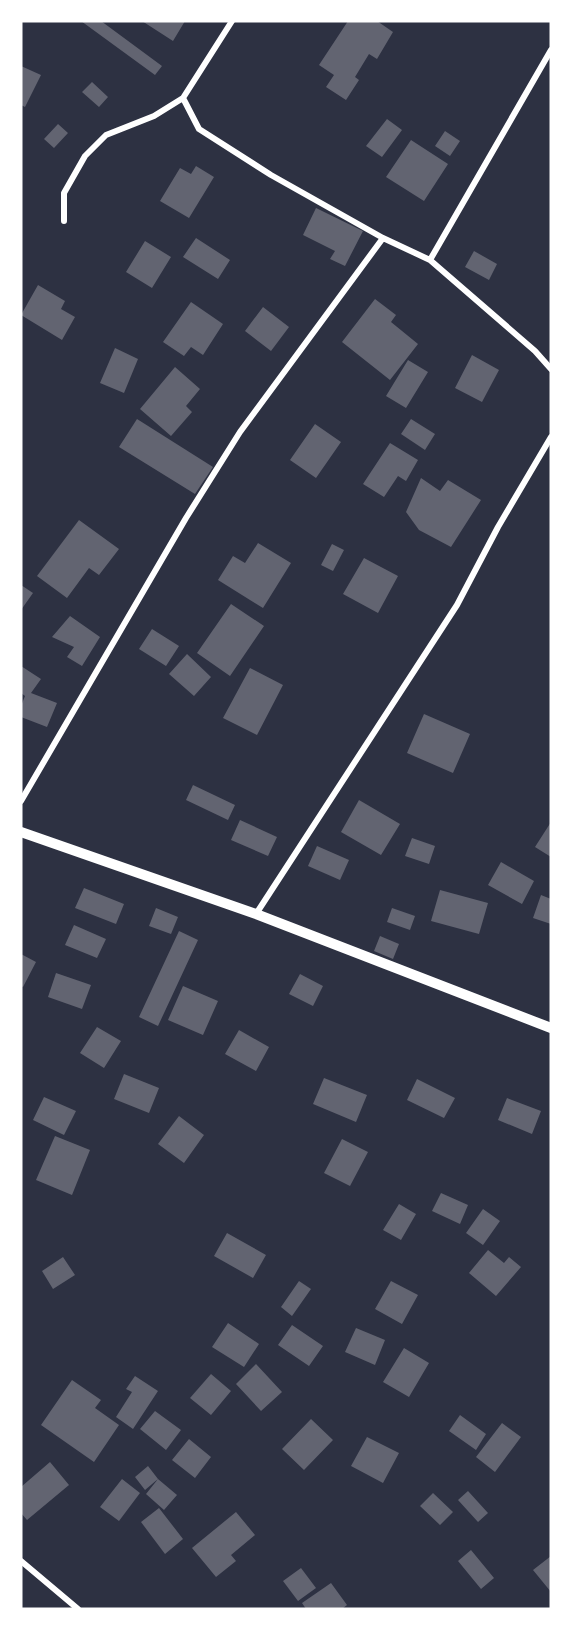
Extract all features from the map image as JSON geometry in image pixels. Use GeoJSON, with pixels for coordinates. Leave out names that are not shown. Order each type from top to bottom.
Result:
{"type":"FeatureCollection","features":[{"type":"Feature","properties":{"kind":"street"},"geometry":{"type":"LineString","coordinates":[[64,221],[64,193],[86,156],[106,135],[154,116],[183,98],[232,21]]}},
{"type":"Feature","properties":{"kind":"street"},"geometry":{"type":"LineString","coordinates":[[430,260],[551,50]]}},
{"type":"Feature","properties":{"kind":"street"},"geometry":{"type":"LineString","coordinates":[[183,98],[199,129],[271,176],[383,238],[430,260],[535,351],[551,369]]}},
{"type":"Feature","properties":{"kind":"street"},"geometry":{"type":"LineString","coordinates":[[21,801],[180,528],[240,432],[383,238]]}},
{"type":"Feature","properties":{"kind":"street"},"geometry":{"type":"LineString","coordinates":[[256,914],[457,605],[498,526],[551,437]]}},
{"type":"Feature","properties":{"kind":"street"},"geometry":{"type":"LineString","coordinates":[[21,832],[256,914],[551,1028]]}},
{"type":"Feature","properties":{"kind":"street"},"geometry":{"type":"LineString","coordinates":[[21,1561],[78,1609]]}},
{"type":"Feature","properties":{"kind":"building"},"geometry":{"type":"Polygon","coordinates":[[[81,21],[101,21],[162,66],[155,75],[81,21]]]}},
{"type":"Feature","properties":{"kind":"building"},"geometry":{"type":"Polygon","coordinates":[[[142,21],[185,21],[173,41],[142,21]]]}},
{"type":"Feature","properties":{"kind":"building"},"geometry":{"type":"Polygon","coordinates":[[[348,21],[377,21],[393,32],[377,59],[369,54],[355,77],[359,80],[346,100],[326,87],[334,75],[319,65],[348,21]]]}},
{"type":"Feature","properties":{"kind":"building"},"geometry":{"type":"Polygon","coordinates":[[[21,66],[41,75],[25,107],[21,105],[21,66]]]}},
{"type":"Feature","properties":{"kind":"building"},"geometry":{"type":"Polygon","coordinates":[[[92,82],[108,97],[99,107],[82,92],[92,82]]]}},
{"type":"Feature","properties":{"kind":"building"},"geometry":{"type":"Polygon","coordinates":[[[387,119],[402,130],[382,157],[366,146],[387,119]]]}},
{"type":"Feature","properties":{"kind":"building"},"geometry":{"type":"Polygon","coordinates":[[[58,124],[68,133],[54,148],[44,139],[58,124]]]}},
{"type":"Feature","properties":{"kind":"building"},"geometry":{"type":"Polygon","coordinates":[[[445,131],[460,141],[450,156],[435,146],[445,131]]]}},
{"type":"Feature","properties":{"kind":"building"},"geometry":{"type":"Polygon","coordinates":[[[411,140],[448,164],[424,201],[386,177],[411,140]]]}},
{"type":"Feature","properties":{"kind":"building"},"geometry":{"type":"Polygon","coordinates":[[[196,166],[214,177],[189,218],[160,201],[180,168],[191,174],[196,166]]]}},
{"type":"Feature","properties":{"kind":"building"},"geometry":{"type":"Polygon","coordinates":[[[316,208],[363,231],[345,266],[330,259],[335,251],[303,235],[316,208]]]}},
{"type":"Feature","properties":{"kind":"building"},"geometry":{"type":"Polygon","coordinates":[[[196,238],[230,260],[218,279],[183,257],[196,238]]]}},
{"type":"Feature","properties":{"kind":"building"},"geometry":{"type":"Polygon","coordinates":[[[145,241],[171,257],[152,288],[126,272],[145,241]]]}},
{"type":"Feature","properties":{"kind":"building"},"geometry":{"type":"Polygon","coordinates":[[[474,251],[497,264],[489,280],[465,267],[474,251]]]}},
{"type":"Feature","properties":{"kind":"building"},"geometry":{"type":"Polygon","coordinates":[[[38,285],[65,301],[61,309],[75,317],[62,340],[21,315],[38,285]]]}},
{"type":"Feature","properties":{"kind":"building"},"geometry":{"type":"Polygon","coordinates":[[[375,299],[396,315],[391,322],[418,344],[390,380],[342,342],[375,299]]]}},
{"type":"Feature","properties":{"kind":"building"},"geometry":{"type":"Polygon","coordinates":[[[191,302],[223,324],[203,355],[191,347],[184,356],[163,342],[191,302]]]}},
{"type":"Feature","properties":{"kind":"building"},"geometry":{"type":"Polygon","coordinates":[[[263,307],[289,327],[271,351],[245,331],[263,307]]]}},
{"type":"Feature","properties":{"kind":"building"},"geometry":{"type":"Polygon","coordinates":[[[115,348],[138,359],[124,393],[100,383],[115,348]]]}},
{"type":"Feature","properties":{"kind":"building"},"geometry":{"type":"Polygon","coordinates":[[[472,355],[499,370],[482,402],[455,388],[472,355]]]}},
{"type":"Feature","properties":{"kind":"building"},"geometry":{"type":"Polygon","coordinates":[[[408,360],[428,372],[406,408],[386,396],[408,360]]]}},
{"type":"Feature","properties":{"kind":"building"},"geometry":{"type":"Polygon","coordinates":[[[175,367],[200,389],[186,406],[192,412],[171,436],[140,409],[175,367]]]}},
{"type":"Feature","properties":{"kind":"building"},"geometry":{"type":"Polygon","coordinates":[[[137,419],[213,467],[195,494],[119,447],[137,419]]]}},
{"type":"Feature","properties":{"kind":"building"},"geometry":{"type":"Polygon","coordinates":[[[411,419],[435,434],[425,450],[401,434],[411,419]]]}},
{"type":"Feature","properties":{"kind":"building"},"geometry":{"type":"Polygon","coordinates":[[[315,424],[341,442],[316,478],[290,460],[315,424]]]}},
{"type":"Feature","properties":{"kind":"building"},"geometry":{"type":"Polygon","coordinates":[[[390,443],[418,460],[406,481],[398,476],[384,497],[363,484],[390,443]]]}},
{"type":"Feature","properties":{"kind":"building"},"geometry":{"type":"Polygon","coordinates":[[[421,478],[440,491],[448,480],[481,500],[451,547],[419,530],[406,512],[421,478]]]}},
{"type":"Feature","properties":{"kind":"building"},"geometry":{"type":"Polygon","coordinates":[[[79,520],[119,549],[99,575],[89,568],[67,598],[37,576],[79,520]]]}},
{"type":"Feature","properties":{"kind":"building"},"geometry":{"type":"Polygon","coordinates":[[[258,543],[291,563],[263,608],[218,580],[233,556],[245,563],[258,543]]]}},
{"type":"Feature","properties":{"kind":"building"},"geometry":{"type":"Polygon","coordinates":[[[332,544],[344,550],[333,571],[321,565],[332,544]]]}},
{"type":"Feature","properties":{"kind":"building"},"geometry":{"type":"Polygon","coordinates":[[[364,558],[398,576],[378,613],[343,594],[364,558]]]}},
{"type":"Feature","properties":{"kind":"building"},"geometry":{"type":"Polygon","coordinates":[[[21,585],[33,593],[21,610],[21,585]]]}},
{"type":"Feature","properties":{"kind":"building"},"geometry":{"type":"Polygon","coordinates":[[[231,604],[264,626],[230,676],[197,653],[231,604]]]}},
{"type":"Feature","properties":{"kind":"building"},"geometry":{"type":"Polygon","coordinates":[[[70,616],[100,637],[82,666],[67,657],[74,647],[52,637],[70,616]]]}},
{"type":"Feature","properties":{"kind":"building"},"geometry":{"type":"Polygon","coordinates":[[[152,629],[179,646],[166,666],[139,649],[152,629]]]}},
{"type":"Feature","properties":{"kind":"building"},"geometry":{"type":"Polygon","coordinates":[[[187,654],[211,677],[194,696],[169,674],[187,654]]]}},
{"type":"Feature","properties":{"kind":"building"},"geometry":{"type":"Polygon","coordinates":[[[21,666],[41,679],[31,693],[57,703],[47,727],[21,717],[21,706],[25,696],[21,693],[21,666]]]}},
{"type":"Feature","properties":{"kind":"building"},"geometry":{"type":"Polygon","coordinates":[[[250,668],[283,685],[257,735],[223,718],[250,668]]]}},
{"type":"Feature","properties":{"kind":"building"},"geometry":{"type":"Polygon","coordinates":[[[424,714],[470,734],[453,773],[407,753],[424,714]]]}},
{"type":"Feature","properties":{"kind":"building"},"geometry":{"type":"Polygon","coordinates":[[[193,785],[235,805],[228,820],[186,800],[193,785]]]}},
{"type":"Feature","properties":{"kind":"building"},"geometry":{"type":"Polygon","coordinates":[[[359,800],[400,824],[381,855],[341,832],[359,800]]]}},
{"type":"Feature","properties":{"kind":"building"},"geometry":{"type":"Polygon","coordinates":[[[240,820],[277,837],[268,856],[231,840],[240,820]]]}},
{"type":"Feature","properties":{"kind":"building"},"geometry":{"type":"Polygon","coordinates":[[[551,822],[551,857],[535,847],[551,822]]]}},
{"type":"Feature","properties":{"kind":"building"},"geometry":{"type":"Polygon","coordinates":[[[412,838],[435,846],[429,864],[405,856],[412,838]]]}},
{"type":"Feature","properties":{"kind":"building"},"geometry":{"type":"Polygon","coordinates":[[[317,846],[349,860],[340,880],[308,866],[317,846]]]}},
{"type":"Feature","properties":{"kind":"building"},"geometry":{"type":"Polygon","coordinates":[[[501,862],[534,881],[522,904],[488,885],[501,862]]]}},
{"type":"Feature","properties":{"kind":"building"},"geometry":{"type":"Polygon","coordinates":[[[84,888],[124,904],[116,924],[75,908],[84,888]]]}},
{"type":"Feature","properties":{"kind":"building"},"geometry":{"type":"Polygon","coordinates":[[[440,890],[488,903],[479,934],[431,921],[440,890]]]}},
{"type":"Feature","properties":{"kind":"building"},"geometry":{"type":"Polygon","coordinates":[[[541,895],[551,899],[551,924],[533,918],[541,895]]]}},
{"type":"Feature","properties":{"kind":"building"},"geometry":{"type":"Polygon","coordinates":[[[156,908],[178,917],[171,934],[149,926],[156,908]]]}},
{"type":"Feature","properties":{"kind":"building"},"geometry":{"type":"Polygon","coordinates":[[[392,908],[415,916],[410,930],[387,922],[392,908]]]}},
{"type":"Feature","properties":{"kind":"building"},"geometry":{"type":"Polygon","coordinates":[[[74,925],[106,939],[97,958],[65,945],[74,925]]]}},
{"type":"Feature","properties":{"kind":"building"},"geometry":{"type":"Polygon","coordinates":[[[179,931],[198,940],[158,1026],[139,1017],[179,931]]]}},
{"type":"Feature","properties":{"kind":"building"},"geometry":{"type":"Polygon","coordinates":[[[380,936],[399,944],[393,959],[374,951],[380,936]]]}},
{"type":"Feature","properties":{"kind":"building"},"geometry":{"type":"Polygon","coordinates":[[[21,954],[36,962],[23,987],[21,986],[21,954]]]}},
{"type":"Feature","properties":{"kind":"building"},"geometry":{"type":"Polygon","coordinates":[[[56,973],[91,985],[82,1009],[48,997],[56,973]]]}},
{"type":"Feature","properties":{"kind":"building"},"geometry":{"type":"Polygon","coordinates":[[[300,974],[323,986],[313,1006],[289,994],[300,974]]]}},
{"type":"Feature","properties":{"kind":"building"},"geometry":{"type":"Polygon","coordinates":[[[183,986],[218,1001],[203,1035],[168,1020],[183,986]]]}},
{"type":"Feature","properties":{"kind":"building"},"geometry":{"type":"Polygon","coordinates":[[[97,1027],[121,1041],[104,1068],[80,1053],[97,1027]]]}},
{"type":"Feature","properties":{"kind":"building"},"geometry":{"type":"Polygon","coordinates":[[[239,1030],[269,1047],[256,1071],[225,1054],[239,1030]]]}},
{"type":"Feature","properties":{"kind":"building"},"geometry":{"type":"Polygon","coordinates":[[[124,1074],[159,1088],[149,1113],[114,1099],[124,1074]]]}},
{"type":"Feature","properties":{"kind":"building"},"geometry":{"type":"Polygon","coordinates":[[[324,1078],[367,1095],[356,1122],[313,1104],[324,1078]]]}},
{"type":"Feature","properties":{"kind":"building"},"geometry":{"type":"Polygon","coordinates":[[[417,1079],[455,1098],[444,1118],[407,1100],[417,1079]]]}},
{"type":"Feature","properties":{"kind":"building"},"geometry":{"type":"Polygon","coordinates":[[[44,1097],[76,1111],[64,1135],[33,1120],[44,1097]]]}},
{"type":"Feature","properties":{"kind":"building"},"geometry":{"type":"Polygon","coordinates":[[[507,1098],[541,1111],[532,1134],[498,1120],[507,1098]]]}},
{"type":"Feature","properties":{"kind":"building"},"geometry":{"type":"Polygon","coordinates":[[[179,1116],[204,1135],[184,1163],[158,1144],[179,1116]]]}},
{"type":"Feature","properties":{"kind":"building"},"geometry":{"type":"Polygon","coordinates":[[[55,1136],[90,1150],[72,1195],[36,1180],[55,1136]]]}},
{"type":"Feature","properties":{"kind":"building"},"geometry":{"type":"Polygon","coordinates":[[[342,1139],[368,1152],[350,1186],[324,1173],[342,1139]]]}},
{"type":"Feature","properties":{"kind":"building"},"geometry":{"type":"Polygon","coordinates":[[[441,1193],[468,1205],[460,1224],[432,1211],[441,1193]]]}},
{"type":"Feature","properties":{"kind":"building"},"geometry":{"type":"Polygon","coordinates":[[[399,1204],[416,1214],[401,1240],[383,1230],[399,1204]]]}},
{"type":"Feature","properties":{"kind":"building"},"geometry":{"type":"Polygon","coordinates":[[[483,1209],[500,1221],[483,1245],[466,1233],[483,1209]]]}},
{"type":"Feature","properties":{"kind":"building"},"geometry":{"type":"Polygon","coordinates":[[[227,1233],[266,1255],[253,1278],[214,1256],[227,1233]]]}},
{"type":"Feature","properties":{"kind":"building"},"geometry":{"type":"Polygon","coordinates":[[[488,1250],[504,1263],[509,1257],[521,1267],[496,1296],[469,1273],[488,1250]]]}},
{"type":"Feature","properties":{"kind":"building"},"geometry":{"type":"Polygon","coordinates":[[[63,1257],[75,1275],[53,1289],[42,1271],[63,1257]]]}},
{"type":"Feature","properties":{"kind":"building"},"geometry":{"type":"Polygon","coordinates":[[[299,1281],[311,1289],[292,1316],[281,1307],[299,1281]]]}},
{"type":"Feature","properties":{"kind":"building"},"geometry":{"type":"Polygon","coordinates":[[[391,1281],[418,1295],[402,1324],[375,1309],[391,1281]]]}},
{"type":"Feature","properties":{"kind":"building"},"geometry":{"type":"Polygon","coordinates":[[[228,1323],[259,1344],[244,1367],[212,1347],[228,1323]]]}},
{"type":"Feature","properties":{"kind":"building"},"geometry":{"type":"Polygon","coordinates":[[[292,1325],[323,1346],[309,1366],[278,1345],[292,1325]]]}},
{"type":"Feature","properties":{"kind":"building"},"geometry":{"type":"Polygon","coordinates":[[[356,1328],[385,1340],[375,1365],[345,1352],[356,1328]]]}},
{"type":"Feature","properties":{"kind":"building"},"geometry":{"type":"Polygon","coordinates":[[[404,1348],[429,1363],[409,1397],[383,1382],[404,1348]]]}},
{"type":"Feature","properties":{"kind":"building"},"geometry":{"type":"Polygon","coordinates":[[[256,1364],[282,1392],[261,1411],[236,1384],[256,1364]]]}},
{"type":"Feature","properties":{"kind":"building"},"geometry":{"type":"Polygon","coordinates":[[[211,1374],[231,1391],[211,1415],[190,1398],[211,1374]]]}},
{"type":"Feature","properties":{"kind":"building"},"geometry":{"type":"Polygon","coordinates":[[[135,1376],[158,1391],[133,1429],[116,1417],[132,1392],[126,1389],[135,1376]]]}},
{"type":"Feature","properties":{"kind":"building"},"geometry":{"type":"Polygon","coordinates":[[[72,1380],[101,1400],[95,1408],[119,1425],[94,1462],[41,1425],[72,1380]]]}},
{"type":"Feature","properties":{"kind":"building"},"geometry":{"type":"Polygon","coordinates":[[[155,1411],[181,1430],[166,1450],[140,1429],[155,1411]]]}},
{"type":"Feature","properties":{"kind":"building"},"geometry":{"type":"Polygon","coordinates":[[[460,1415],[486,1434],[476,1450],[449,1431],[460,1415]]]}},
{"type":"Feature","properties":{"kind":"building"},"geometry":{"type":"Polygon","coordinates":[[[311,1419],[333,1440],[304,1470],[282,1449],[311,1419]]]}},
{"type":"Feature","properties":{"kind":"building"},"geometry":{"type":"Polygon","coordinates":[[[502,1423],[521,1437],[495,1472],[476,1457],[502,1423]]]}},
{"type":"Feature","properties":{"kind":"building"},"geometry":{"type":"Polygon","coordinates":[[[367,1437],[399,1453],[383,1483],[351,1466],[367,1437]]]}},
{"type":"Feature","properties":{"kind":"building"},"geometry":{"type":"Polygon","coordinates":[[[189,1439],[211,1457],[195,1478],[172,1460],[189,1439]]]}},
{"type":"Feature","properties":{"kind":"building"},"geometry":{"type":"Polygon","coordinates":[[[50,1462],[69,1485],[27,1520],[21,1513],[21,1487],[50,1462]]]}},
{"type":"Feature","properties":{"kind":"building"},"geometry":{"type":"Polygon","coordinates":[[[148,1466],[158,1479],[145,1490],[135,1477],[148,1466]]]}},
{"type":"Feature","properties":{"kind":"building"},"geometry":{"type":"Polygon","coordinates":[[[122,1479],[140,1493],[119,1521],[100,1507],[122,1479]]]}},
{"type":"Feature","properties":{"kind":"building"},"geometry":{"type":"Polygon","coordinates":[[[158,1479],[177,1495],[164,1510],[146,1494],[158,1479]]]}},
{"type":"Feature","properties":{"kind":"building"},"geometry":{"type":"Polygon","coordinates":[[[468,1491],[488,1513],[478,1522],[458,1500],[468,1491]]]}},
{"type":"Feature","properties":{"kind":"building"},"geometry":{"type":"Polygon","coordinates":[[[433,1493],[453,1512],[440,1525],[420,1506],[433,1493]]]}},
{"type":"Feature","properties":{"kind":"building"},"geometry":{"type":"Polygon","coordinates":[[[159,1508],[183,1539],[165,1554],[141,1522],[159,1508]]]}},
{"type":"Feature","properties":{"kind":"building"},"geometry":{"type":"Polygon","coordinates":[[[236,1512],[255,1535],[231,1555],[236,1561],[216,1577],[192,1548],[236,1512]]]}},
{"type":"Feature","properties":{"kind":"building"},"geometry":{"type":"Polygon","coordinates":[[[471,1550],[494,1578],[481,1589],[458,1561],[471,1550]]]}},
{"type":"Feature","properties":{"kind":"building"},"geometry":{"type":"Polygon","coordinates":[[[551,1556],[551,1592],[533,1570],[551,1556]]]}},
{"type":"Feature","properties":{"kind":"building"},"geometry":{"type":"Polygon","coordinates":[[[301,1568],[316,1588],[298,1601],[283,1581],[301,1568]]]}},
{"type":"Feature","properties":{"kind":"building"},"geometry":{"type":"Polygon","coordinates":[[[331,1583],[347,1605],[342,1609],[306,1609],[302,1603],[331,1583]]]}}]}
